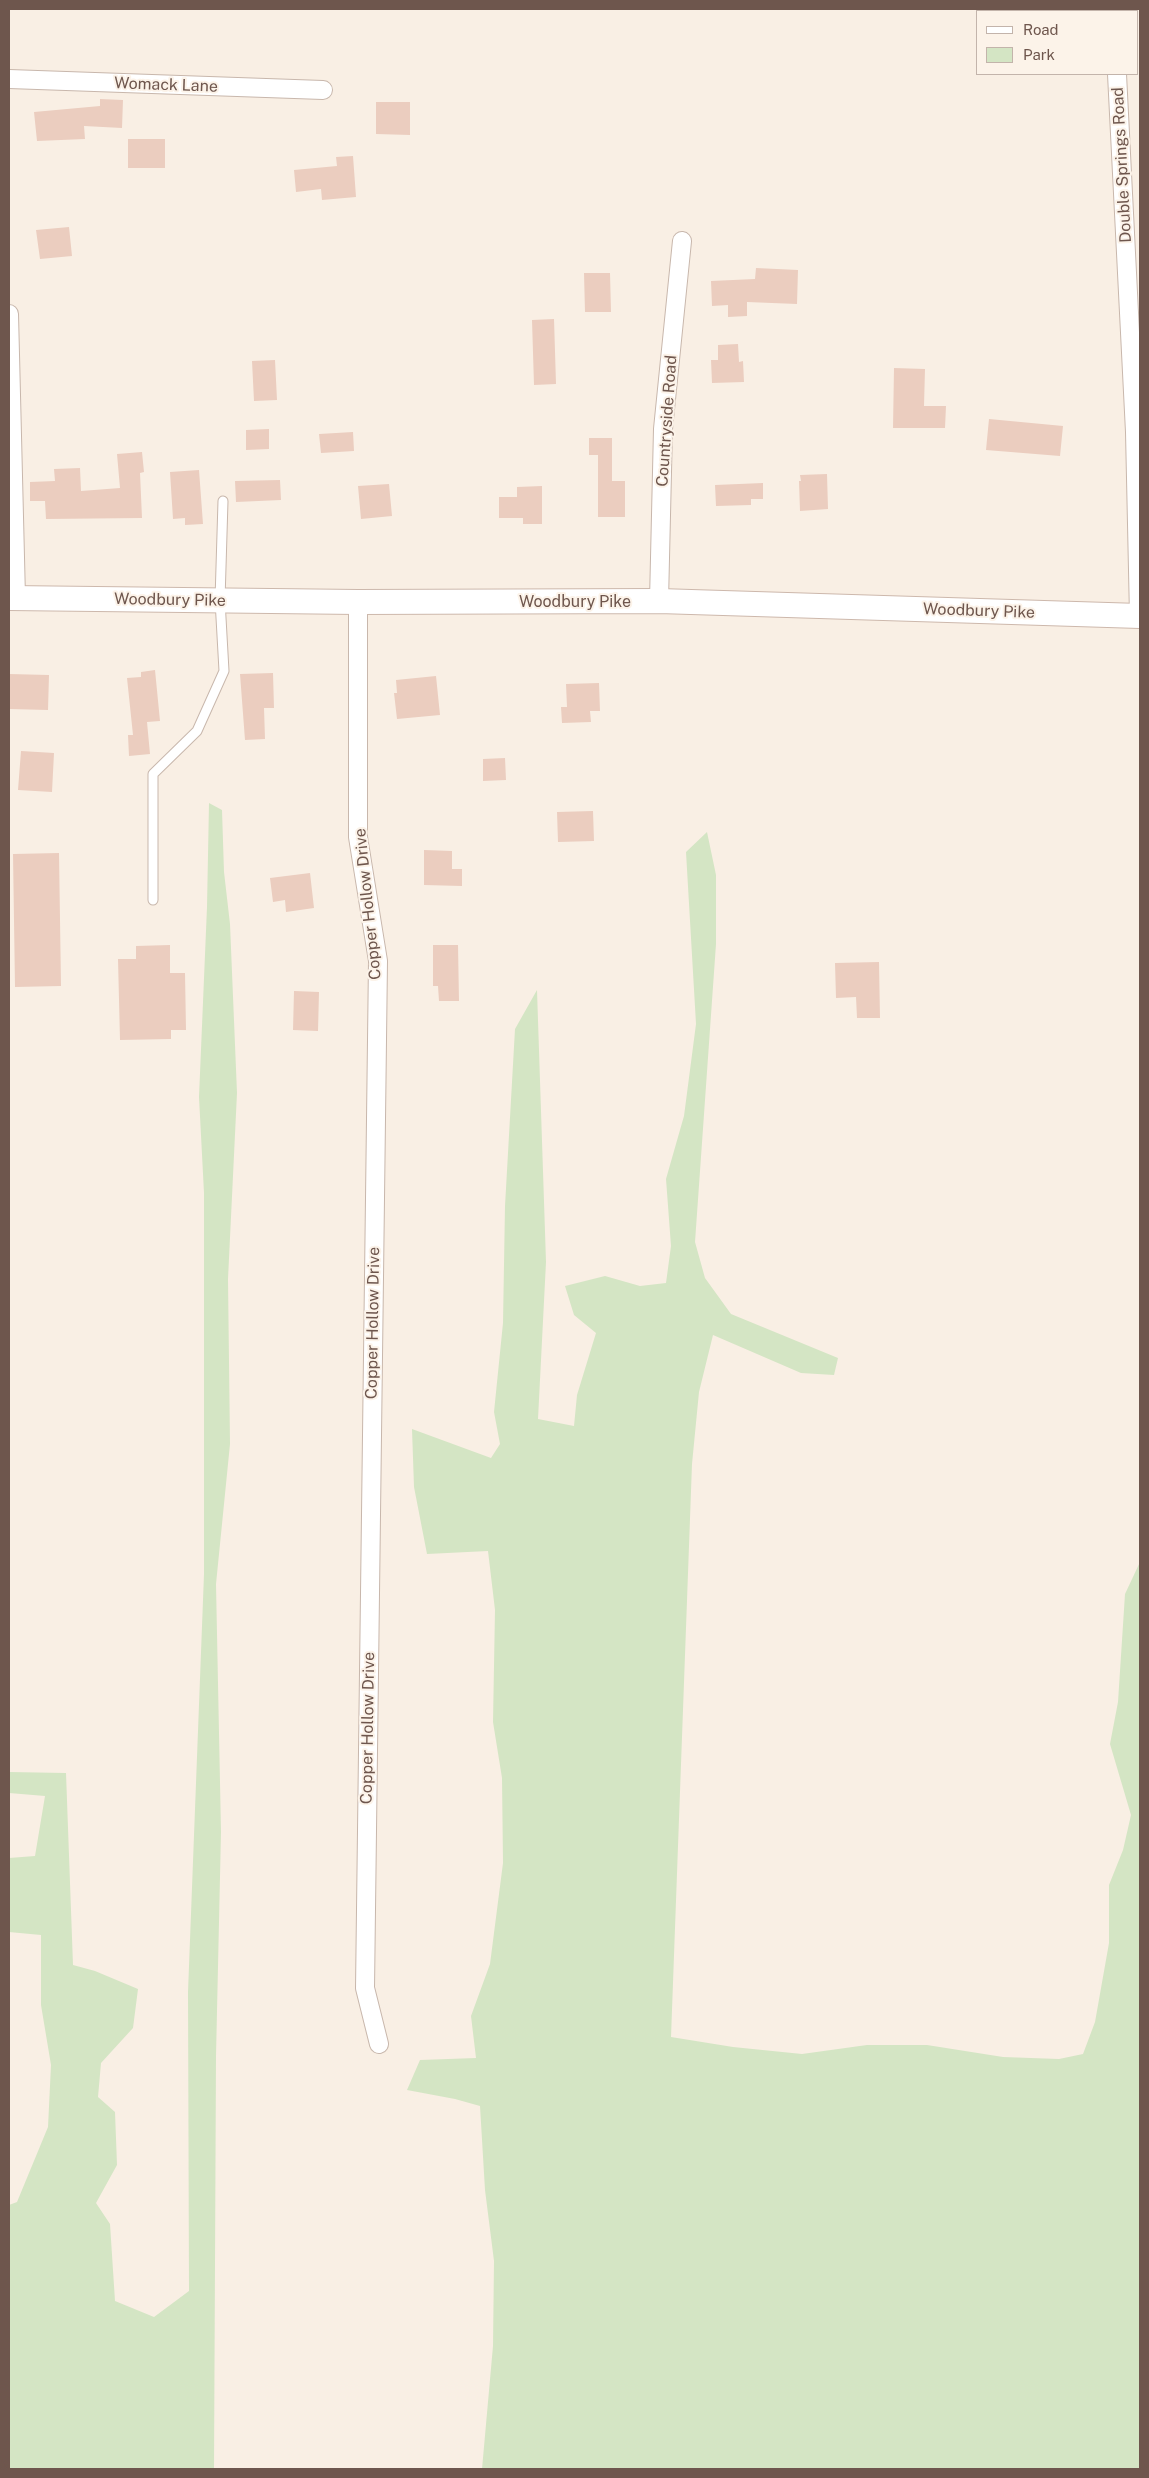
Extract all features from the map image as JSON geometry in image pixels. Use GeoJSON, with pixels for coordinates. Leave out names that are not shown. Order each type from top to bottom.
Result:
{"type":"FeatureCollection","features":[{"type":"Feature","properties":{"kind":"street","name":"Double Springs Road"},"geometry":{"type":"LineString","coordinates":[[1117,75],[1134,414],[1139,616]]}},
{"type":"Feature","properties":{"kind":"street","name":"Womack Lane"},"geometry":{"type":"LineString","coordinates":[[9,79],[323,90]]}},
{"type":"Feature","properties":{"kind":"street","name":"Countryside Road"},"geometry":{"type":"LineString","coordinates":[[659,602],[663,429],[682,241]]}},
{"type":"Feature","properties":{"kind":"street"},"geometry":{"type":"LineString","coordinates":[[9,314],[13,598]]}},
{"type":"Feature","properties":{"kind":"street","name":"Woodbury Pike"},"geometry":{"type":"LineString","coordinates":[[13,598],[358,602],[659,602],[1139,616]]}},
{"type":"Feature","properties":{"kind":"street","name":"Copper Hollow Drive"},"geometry":{"type":"LineString","coordinates":[[358,602],[358,837],[378,961],[365,1988],[379,2044]]}},
{"type":"Feature","properties":{"kind":"lane"},"geometry":{"type":"LineString","coordinates":[[154,900],[153,774],[197,731],[224,671],[220,600],[223,501]]}},
{"type":"Feature","properties":{"kind":"green space"},"geometry":{"type":"Polygon","coordinates":[[[209,803],[222,810],[224,872],[230,924],[237,1093],[228,1279],[230,1444],[216,1584],[221,1832],[216,2056],[214,2469],[10,2469],[9,2205],[17,2202],[48,2127],[51,2065],[41,2005],[41,1935],[9,1932],[9,1858],[35,1856],[45,1796],[9,1793],[9,1772],[66,1773],[73,1965],[95,1971],[138,1989],[133,2028],[101,2063],[98,2097],[115,2112],[117,2165],[96,2203],[110,2224],[115,2301],[154,2317],[189,2291],[188,1992],[204,1574],[204,1193],[199,1097],[207,907],[209,803]]]}},
{"type":"Feature","properties":{"kind":"green space"},"geometry":{"type":"Polygon","coordinates":[[[707,832],[716,875],[716,944],[695,1242],[705,1278],[731,1314],[838,1358],[834,1375],[801,1373],[713,1335],[699,1392],[692,1464],[671,2037],[733,2047],[802,2054],[867,2045],[927,2045],[1003,2057],[1059,2059],[1083,2054],[1095,2022],[1109,1943],[1109,1885],[1123,1850],[1131,1815],[1110,1744],[1118,1702],[1125,1594],[1140,1562],[1140,2469],[482,2469],[493,2346],[494,2261],[485,2190],[480,2106],[407,2090],[420,2060],[476,2058],[471,2016],[490,1964],[503,1863],[502,1778],[493,1722],[495,1610],[488,1551],[427,1554],[414,1487],[412,1429],[491,1458],[500,1444],[494,1412],[503,1323],[505,1206],[515,1029],[537,990],[546,1262],[538,1419],[574,1426],[577,1395],[596,1333],[574,1315],[565,1286],[605,1276],[640,1286],[666,1283],[671,1246],[666,1179],[684,1116],[696,1024],[686,852],[707,832]]]}},
{"type":"Feature","properties":{"kind":"building"},"geometry":{"type":"Polygon","coordinates":[[[100,99],[123,100],[122,128],[84,126],[85,139],[37,141],[34,112],[100,106],[100,99]]]}},
{"type":"Feature","properties":{"kind":"building"},"geometry":{"type":"Polygon","coordinates":[[[376,102],[410,102],[410,135],[376,134],[376,102]]]}},
{"type":"Feature","properties":{"kind":"building"},"geometry":{"type":"Polygon","coordinates":[[[128,139],[165,139],[165,168],[128,168],[128,139]]]}},
{"type":"Feature","properties":{"kind":"building"},"geometry":{"type":"Polygon","coordinates":[[[353,156],[356,197],[322,200],[321,189],[296,192],[294,170],[337,166],[336,157],[353,156]]]}},
{"type":"Feature","properties":{"kind":"building"},"geometry":{"type":"Polygon","coordinates":[[[69,227],[72,256],[40,259],[36,230],[69,227]]]}},
{"type":"Feature","properties":{"kind":"building"},"geometry":{"type":"Polygon","coordinates":[[[756,268],[798,270],[797,304],[747,302],[747,316],[728,317],[728,305],[712,306],[711,281],[755,279],[756,268]]]}},
{"type":"Feature","properties":{"kind":"building"},"geometry":{"type":"Polygon","coordinates":[[[584,273],[610,273],[611,312],[585,312],[584,273]]]}},
{"type":"Feature","properties":{"kind":"building"},"geometry":{"type":"Polygon","coordinates":[[[554,319],[556,384],[534,385],[532,320],[554,319]]]}},
{"type":"Feature","properties":{"kind":"building"},"geometry":{"type":"Polygon","coordinates":[[[738,344],[739,362],[743,361],[744,382],[712,383],[711,360],[718,360],[718,345],[738,344]]]}},
{"type":"Feature","properties":{"kind":"building"},"geometry":{"type":"Polygon","coordinates":[[[275,360],[277,400],[254,401],[252,361],[275,360]]]}},
{"type":"Feature","properties":{"kind":"building"},"geometry":{"type":"Polygon","coordinates":[[[894,368],[925,369],[924,406],[946,406],[945,428],[893,428],[894,368]]]}},
{"type":"Feature","properties":{"kind":"building"},"geometry":{"type":"Polygon","coordinates":[[[989,419],[1063,426],[1060,456],[986,450],[989,419]]]}},
{"type":"Feature","properties":{"kind":"building"},"geometry":{"type":"Polygon","coordinates":[[[269,429],[269,449],[246,450],[246,430],[269,429]]]}},
{"type":"Feature","properties":{"kind":"building"},"geometry":{"type":"Polygon","coordinates":[[[353,432],[354,451],[321,453],[319,434],[353,432]]]}},
{"type":"Feature","properties":{"kind":"building"},"geometry":{"type":"Polygon","coordinates":[[[589,438],[612,438],[612,481],[625,481],[625,517],[598,517],[598,455],[589,455],[589,438]]]}},
{"type":"Feature","properties":{"kind":"building"},"geometry":{"type":"Polygon","coordinates":[[[142,452],[144,472],[140,473],[142,518],[46,519],[45,501],[30,501],[30,482],[55,481],[54,469],[80,468],[81,491],[120,488],[117,454],[142,452]]]}},
{"type":"Feature","properties":{"kind":"building"},"geometry":{"type":"Polygon","coordinates":[[[199,470],[203,524],[185,525],[185,518],[173,519],[170,472],[199,470]]]}},
{"type":"Feature","properties":{"kind":"building"},"geometry":{"type":"Polygon","coordinates":[[[827,474],[828,509],[800,511],[800,475],[827,474]]]}},
{"type":"Feature","properties":{"kind":"building"},"geometry":{"type":"Polygon","coordinates":[[[280,480],[281,500],[236,502],[235,481],[280,480]]]}},
{"type":"Feature","properties":{"kind":"building"},"geometry":{"type":"Polygon","coordinates":[[[763,483],[763,499],[751,499],[751,505],[716,506],[715,485],[763,483]]]}},
{"type":"Feature","properties":{"kind":"building"},"geometry":{"type":"Polygon","coordinates":[[[389,484],[392,516],[361,519],[358,486],[389,484]]]}},
{"type":"Feature","properties":{"kind":"building"},"geometry":{"type":"Polygon","coordinates":[[[542,486],[542,524],[523,524],[523,518],[499,518],[499,497],[517,497],[517,487],[542,486]]]}},
{"type":"Feature","properties":{"kind":"building"},"geometry":{"type":"Polygon","coordinates":[[[155,670],[160,721],[147,722],[150,754],[129,756],[128,735],[133,735],[127,678],[141,677],[141,672],[155,670]]]}},
{"type":"Feature","properties":{"kind":"building"},"geometry":{"type":"Polygon","coordinates":[[[273,673],[274,708],[264,708],[265,739],[245,740],[240,674],[273,673]]]}},
{"type":"Feature","properties":{"kind":"building"},"geometry":{"type":"Polygon","coordinates":[[[9,674],[49,675],[48,710],[9,709],[9,674]]]}},
{"type":"Feature","properties":{"kind":"building"},"geometry":{"type":"Polygon","coordinates":[[[436,676],[440,715],[397,719],[394,693],[397,693],[396,680],[436,676]]]}},
{"type":"Feature","properties":{"kind":"building"},"geometry":{"type":"Polygon","coordinates":[[[599,683],[600,711],[590,711],[591,722],[562,723],[561,707],[567,707],[566,684],[599,683]]]}},
{"type":"Feature","properties":{"kind":"building"},"geometry":{"type":"Polygon","coordinates":[[[21,751],[54,753],[52,792],[18,790],[21,751]]]}},
{"type":"Feature","properties":{"kind":"building"},"geometry":{"type":"Polygon","coordinates":[[[505,758],[506,780],[483,781],[483,759],[505,758]]]}},
{"type":"Feature","properties":{"kind":"building"},"geometry":{"type":"Polygon","coordinates":[[[593,811],[594,841],[558,842],[557,812],[593,811]]]}},
{"type":"Feature","properties":{"kind":"building"},"geometry":{"type":"Polygon","coordinates":[[[424,850],[452,851],[452,869],[462,869],[462,886],[424,885],[424,850]]]}},
{"type":"Feature","properties":{"kind":"building"},"geometry":{"type":"Polygon","coordinates":[[[59,853],[61,986],[15,987],[13,854],[59,853]]]}},
{"type":"Feature","properties":{"kind":"building"},"geometry":{"type":"Polygon","coordinates":[[[310,873],[314,908],[286,912],[285,900],[273,902],[270,878],[310,873]]]}},
{"type":"Feature","properties":{"kind":"building"},"geometry":{"type":"Polygon","coordinates":[[[170,945],[170,973],[185,973],[186,1030],[171,1030],[171,1039],[120,1040],[118,959],[136,959],[136,946],[170,945]]]}},
{"type":"Feature","properties":{"kind":"building"},"geometry":{"type":"Polygon","coordinates":[[[433,945],[458,945],[459,1001],[439,1001],[438,986],[433,986],[433,945]]]}},
{"type":"Feature","properties":{"kind":"building"},"geometry":{"type":"Polygon","coordinates":[[[879,962],[880,1018],[857,1018],[856,997],[836,998],[835,963],[879,962]]]}},
{"type":"Feature","properties":{"kind":"building"},"geometry":{"type":"Polygon","coordinates":[[[294,991],[319,992],[318,1031],[293,1030],[294,991]]]}}]}
